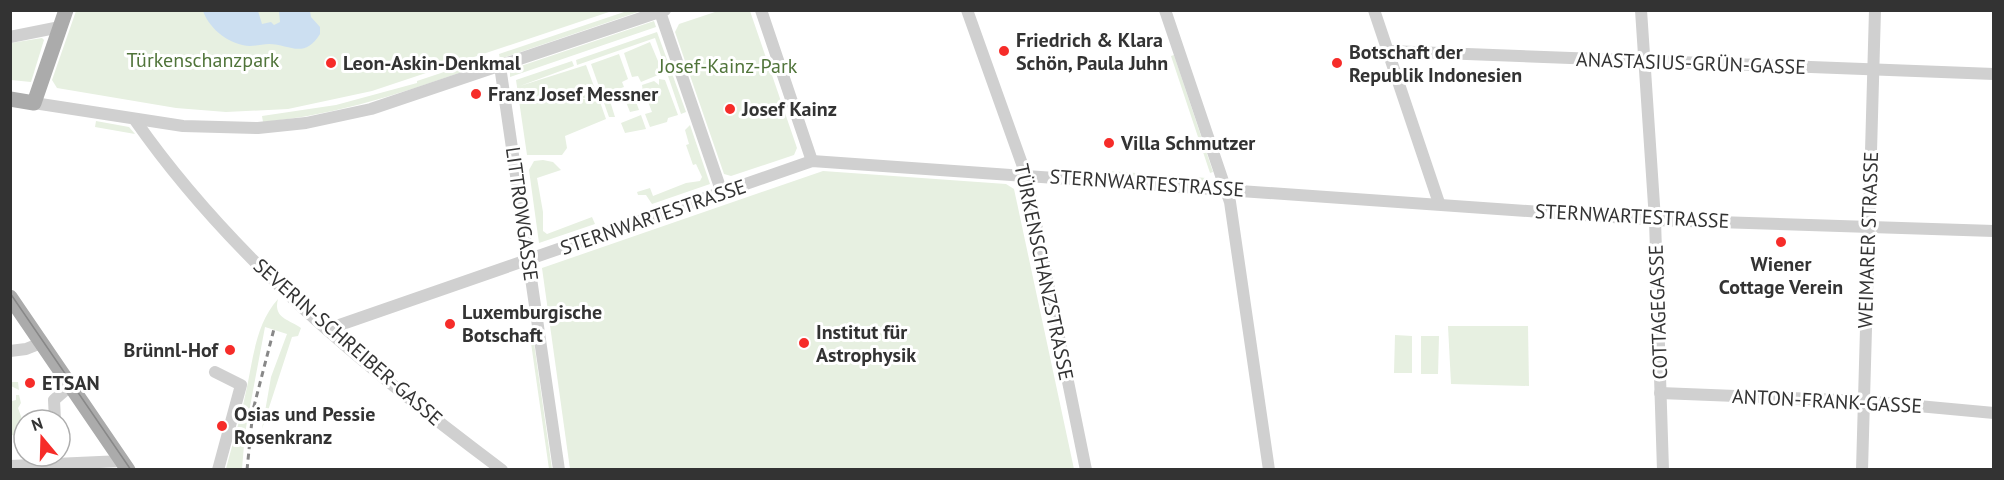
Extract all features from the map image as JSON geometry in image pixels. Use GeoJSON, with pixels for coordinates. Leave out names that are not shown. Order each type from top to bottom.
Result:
{"type":"FeatureCollection","features":[{"type":"Feature","properties":{"kind":"main road"},"geometry":{"type":"LineString","coordinates":[[10,99],[34,103],[66,10]]}},
{"type":"Feature","properties":{"kind":"main road"},"geometry":{"type":"LineString","coordinates":[[10,297],[125,465]]}},
{"type":"Feature","properties":{"kind":"street"},"geometry":{"type":"LineString","coordinates":[[761,10],[812,161]]}},
{"type":"Feature","properties":{"kind":"street","name":"TÜRKENSCHANZSTRASSE"},"geometry":{"type":"LineString","coordinates":[[967,10],[1026,175],[1086,470]]}},
{"type":"Feature","properties":{"kind":"street"},"geometry":{"type":"LineString","coordinates":[[1165,10],[1230,202],[1269,470]]}},
{"type":"Feature","properties":{"kind":"street"},"geometry":{"type":"LineString","coordinates":[[1374,10],[1439,203]]}},
{"type":"Feature","properties":{"kind":"street","name":"COTTAGEGASSE"},"geometry":{"type":"LineString","coordinates":[[1641,10],[1655,220],[1663,470]]}},
{"type":"Feature","properties":{"kind":"street","name":"WEIMARER STRASSE"},"geometry":{"type":"LineString","coordinates":[[1862,470],[1875,10]]}},
{"type":"Feature","properties":{"kind":"street"},"geometry":{"type":"LineString","coordinates":[[34,103],[135,120],[214,128],[258,129],[306,123],[371,109],[663,11],[722,193]]}},
{"type":"Feature","properties":{"kind":"street"},"geometry":{"type":"LineString","coordinates":[[10,37],[60,27]]}},
{"type":"Feature","properties":{"kind":"street","name":"ANASTASIUS-GRÜN-GASSE"},"geometry":{"type":"LineString","coordinates":[[1388,51],[1994,74]]}},
{"type":"Feature","properties":{"kind":"street","name":"LITTROWGASSE"},"geometry":{"type":"LineString","coordinates":[[500,66],[559,470]]}},
{"type":"Feature","properties":{"kind":"street","name":"SEVERIN-SCHREIBER-GASSE"},"geometry":{"type":"LineString","coordinates":[[135,120],[180,179],[224,230],[282,289],[444,426],[502,470]]}},
{"type":"Feature","properties":{"kind":"street","name":"STERNWARTESTRASSE"},"geometry":{"type":"LineString","coordinates":[[328,330],[812,161],[1439,203],[1655,220],[1994,231]]}},
{"type":"Feature","properties":{"kind":"street"},"geometry":{"type":"LineString","coordinates":[[10,351],[26,349],[41,343]]}},
{"type":"Feature","properties":{"kind":"street"},"geometry":{"type":"LineString","coordinates":[[215,372],[242,385],[218,470]]}},
{"type":"Feature","properties":{"kind":"street"},"geometry":{"type":"LineString","coordinates":[[54,408],[54,400],[71,385]]}},
{"type":"Feature","properties":{"kind":"street","name":"ANTON-FRANK-GASSE"},"geometry":{"type":"LineString","coordinates":[[1660,393],[1864,401],[1994,413]]}},
{"type":"Feature","properties":{"kind":"street"},"geometry":{"type":"LineString","coordinates":[[72,463],[125,465]]}},
{"type":"Feature","properties":{"kind":"green space","name":"Türkenschanzpark"},"geometry":{"type":"Polygon","coordinates":[[[76,11],[612,11],[372,91],[288,109],[226,112],[176,108],[57,88],[52,80],[76,11]]]}},
{"type":"Feature","properties":{"kind":"green space"},"geometry":{"type":"Polygon","coordinates":[[[627,11],[641,11],[500,59],[499,54],[627,11]]]}},
{"type":"Feature","properties":{"kind":"green space","name":"Josef-Kainz-Park"},"geometry":{"type":"Polygon","coordinates":[[[718,11],[750,11],[797,148],[794,155],[731,176],[724,174],[675,32],[679,24],[718,11]]]}},
{"type":"Feature","properties":{"kind":"green space"},"geometry":{"type":"Polygon","coordinates":[[[654,21],[656,27],[510,77],[510,72],[515,68],[654,21]]]}},
{"type":"Feature","properties":{"kind":"green space"},"geometry":{"type":"Polygon","coordinates":[[[657,32],[686,112],[681,114],[655,38],[577,65],[576,60],[657,32]]]}},
{"type":"Feature","properties":{"kind":"green space"},"geometry":{"type":"Polygon","coordinates":[[[42,38],[44,40],[31,82],[11,80],[11,43],[42,38]]]}},
{"type":"Feature","properties":{"kind":"green space"},"geometry":{"type":"Polygon","coordinates":[[[650,42],[663,73],[641,82],[638,76],[632,77],[624,53],[650,42]]]}},
{"type":"Feature","properties":{"kind":"green space"},"geometry":{"type":"Polygon","coordinates":[[[619,54],[628,79],[622,82],[624,87],[602,95],[591,64],[619,54]]]}},
{"type":"Feature","properties":{"kind":"green space"},"geometry":{"type":"Polygon","coordinates":[[[1174,55],[1213,172],[1210,173],[1171,56],[1174,55]]]}},
{"type":"Feature","properties":{"kind":"green space"},"geometry":{"type":"Polygon","coordinates":[[[477,61],[479,66],[373,101],[319,114],[263,122],[262,116],[336,105],[417,83],[417,81],[477,61]]]}},
{"type":"Feature","properties":{"kind":"green space"},"geometry":{"type":"Polygon","coordinates":[[[572,61],[574,66],[520,86],[586,65],[598,97],[570,99],[599,99],[606,119],[565,136],[567,148],[562,155],[527,155],[516,80],[572,61]]]}},
{"type":"Feature","properties":{"kind":"green space"},"geometry":{"type":"Polygon","coordinates":[[[659,79],[665,80],[678,115],[668,118],[667,122],[650,127],[645,114],[652,112],[647,99],[641,100],[638,94],[643,92],[642,85],[654,81],[659,85],[659,79]]]}},
{"type":"Feature","properties":{"kind":"green space"},"geometry":{"type":"Polygon","coordinates":[[[625,91],[628,97],[634,96],[639,110],[630,112],[624,97],[610,101],[615,117],[609,117],[603,100],[625,91]]]}},
{"type":"Feature","properties":{"kind":"green space"},"geometry":{"type":"Polygon","coordinates":[[[641,115],[646,129],[625,133],[621,123],[641,115]]]}},
{"type":"Feature","properties":{"kind":"green space"},"geometry":{"type":"Polygon","coordinates":[[[96,121],[129,127],[135,134],[95,127],[96,121]]]}},
{"type":"Feature","properties":{"kind":"green space"},"geometry":{"type":"Polygon","coordinates":[[[690,125],[710,184],[652,204],[646,195],[638,195],[637,192],[650,188],[653,196],[686,183],[700,181],[702,177],[696,164],[693,165],[686,145],[689,144],[685,130],[690,125]]]}},
{"type":"Feature","properties":{"kind":"green space"},"geometry":{"type":"Polygon","coordinates":[[[534,161],[553,162],[561,170],[537,178],[543,212],[543,231],[547,234],[592,217],[595,224],[539,243],[529,170],[534,161]]]}},
{"type":"Feature","properties":{"kind":"green space"},"geometry":{"type":"Polygon","coordinates":[[[823,171],[1006,184],[1014,189],[1074,469],[570,469],[542,268],[823,171]]]}},
{"type":"Feature","properties":{"kind":"green space"},"geometry":{"type":"Polygon","coordinates":[[[1108,171],[1207,178],[1207,181],[1108,174],[1108,171]]]}},
{"type":"Feature","properties":{"kind":"green space"},"geometry":{"type":"Polygon","coordinates":[[[278,299],[280,314],[301,328],[298,336],[292,337],[262,429],[271,377],[287,334],[265,327],[245,433],[242,469],[226,469],[241,415],[259,333],[278,299]]]}},
{"type":"Feature","properties":{"kind":"green space"},"geometry":{"type":"Polygon","coordinates":[[[1448,326],[1528,326],[1529,386],[1451,384],[1448,326]]]}},
{"type":"Feature","properties":{"kind":"green space"},"geometry":{"type":"Polygon","coordinates":[[[529,329],[532,329],[552,469],[549,469],[529,329]]]}},
{"type":"Feature","properties":{"kind":"green space"},"geometry":{"type":"Polygon","coordinates":[[[1395,335],[1412,336],[1412,373],[1394,373],[1395,335]]]}},
{"type":"Feature","properties":{"kind":"green space"},"geometry":{"type":"Polygon","coordinates":[[[1421,336],[1439,336],[1438,374],[1421,374],[1421,336]]]}},
{"type":"Feature","properties":{"kind":"green space"},"geometry":{"type":"Polygon","coordinates":[[[11,382],[18,382],[19,390],[11,386],[11,382]]]}},
{"type":"Feature","properties":{"kind":"green space"},"geometry":{"type":"Polygon","coordinates":[[[11,386],[12,401],[16,400],[16,395],[19,395],[21,403],[18,408],[12,408],[11,435],[11,386]]]}},
{"type":"Feature","properties":{"kind":"water"},"geometry":{"type":"Polygon","coordinates":[[[203,11],[258,11],[262,24],[271,22],[274,25],[280,22],[279,11],[310,11],[311,17],[320,27],[320,34],[308,47],[302,49],[269,44],[243,45],[235,43],[216,30],[203,11]]]}},
{"type":"Feature","properties":{"kind":"tram line"},"geometry":{"type":"LineString","coordinates":[[10,293],[131,470]]}},
{"type":"Feature","properties":{"kind":"railway"},"geometry":{"type":"LineString","coordinates":[[247,470],[253,410],[274,329]]}},
{"type":"Feature","properties":{"kind":"place","name":"Friedrich & Klara Schön, Paula Juhn"},"geometry":{"type":"Point","coordinates":[1004,51]}},
{"type":"Feature","properties":{"kind":"place","name":"Leon-Askin-Denkmal"},"geometry":{"type":"Point","coordinates":[331,63]}},
{"type":"Feature","properties":{"kind":"place","name":"Botschaft der Republik Indonesien"},"geometry":{"type":"Point","coordinates":[1337,63]}},
{"type":"Feature","properties":{"kind":"place","name":"Franz Josef Messner"},"geometry":{"type":"Point","coordinates":[476,94]}},
{"type":"Feature","properties":{"kind":"place","name":"Josef Kainz"},"geometry":{"type":"Point","coordinates":[730,109]}},
{"type":"Feature","properties":{"kind":"place","name":"Villa Schmutzer"},"geometry":{"type":"Point","coordinates":[1109,143]}},
{"type":"Feature","properties":{"kind":"place","name":"Wiener Cottage Verein"},"geometry":{"type":"Point","coordinates":[1781,242]}},
{"type":"Feature","properties":{"kind":"place","name":"Luxemburgische Botschaft"},"geometry":{"type":"Point","coordinates":[450,324]}},
{"type":"Feature","properties":{"kind":"place","name":"Institut für Astrophysik"},"geometry":{"type":"Point","coordinates":[804,343]}},
{"type":"Feature","properties":{"kind":"place","name":"Brünnl-Hof"},"geometry":{"type":"Point","coordinates":[230,350]}},
{"type":"Feature","properties":{"kind":"place","name":"ETSAN"},"geometry":{"type":"Point","coordinates":[30,383]}},
{"type":"Feature","properties":{"kind":"place","name":"Osias und Pessie Rosenkranz"},"geometry":{"type":"Point","coordinates":[222,426]}}]}
